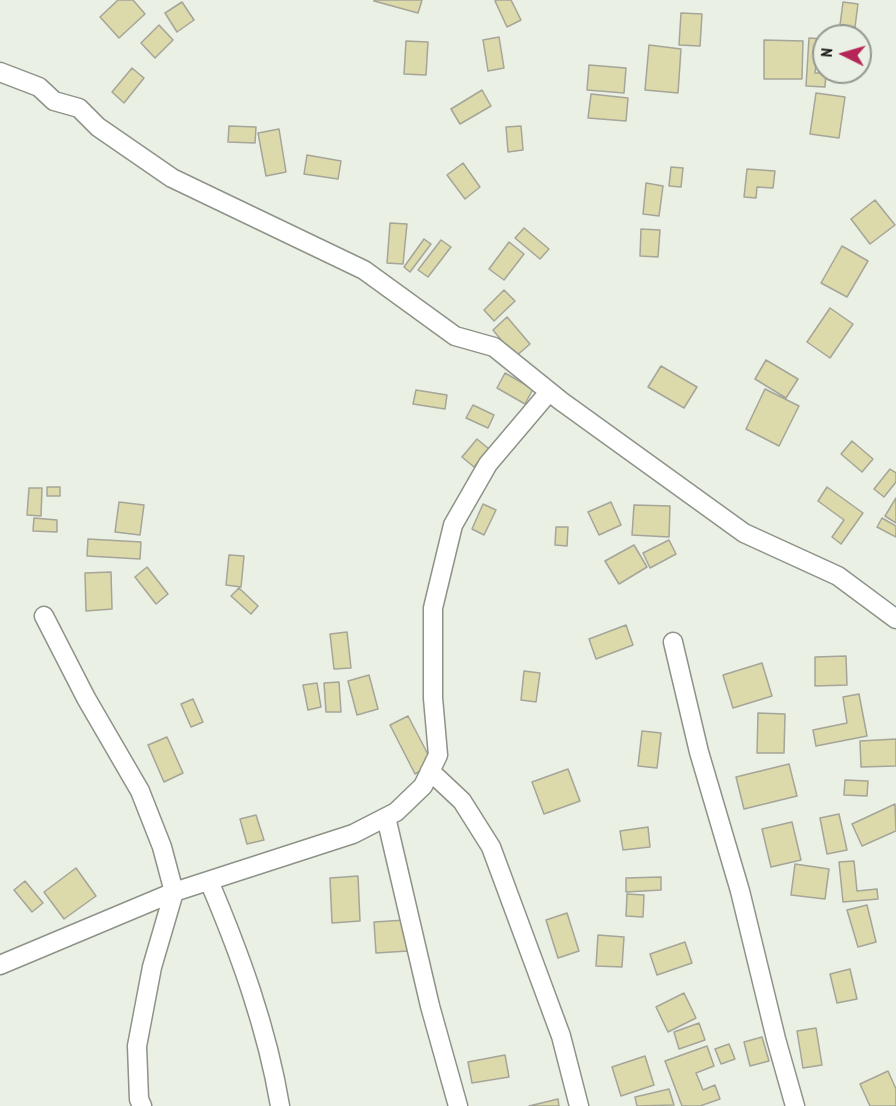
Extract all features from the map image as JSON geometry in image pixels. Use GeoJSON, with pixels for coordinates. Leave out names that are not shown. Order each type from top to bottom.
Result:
{"type":"FeatureCollection","features":[{"type":"Feature","properties":{"kind":"street"},"geometry":{"type":"LineString","coordinates":[[0,72],[39,87],[54,101],[79,108],[98,127],[172,178],[364,270],[455,336],[494,347],[549,392],[744,533],[838,576],[896,619]]}},
{"type":"Feature","properties":{"kind":"street"},"geometry":{"type":"LineString","coordinates":[[0,965],[174,892],[353,834],[396,812],[423,786],[438,755],[433,698],[433,608],[453,525],[488,464],[549,392]]}},
{"type":"Feature","properties":{"kind":"street"},"geometry":{"type":"LineString","coordinates":[[44,616],[86,698],[140,790],[162,847],[174,892],[152,968],[137,1046],[139,1099],[142,1106]]}},
{"type":"Feature","properties":{"kind":"street"},"geometry":{"type":"LineString","coordinates":[[673,642],[699,752],[740,891],[776,1039],[795,1106]]}},
{"type":"Feature","properties":{"kind":"street"},"geometry":{"type":"LineString","coordinates":[[430,771],[462,801],[491,846],[561,1036],[579,1106]]}},
{"type":"Feature","properties":{"kind":"street"},"geometry":{"type":"LineString","coordinates":[[386,818],[430,1006],[458,1106]]}},
{"type":"Feature","properties":{"kind":"street"},"geometry":{"type":"LineString","coordinates":[[209,881],[246,974],[273,1063],[280,1106]]}},
{"type":"Feature","properties":{"kind":"building"},"geometry":{"type":"Polygon","coordinates":[[[118,0],[133,0],[145,14],[119,38],[100,17],[118,0]]]}},
{"type":"Feature","properties":{"kind":"building"},"geometry":{"type":"Polygon","coordinates":[[[374,0],[422,0],[418,13],[374,0]]]}},
{"type":"Feature","properties":{"kind":"building"},"geometry":{"type":"Polygon","coordinates":[[[511,0],[521,20],[507,27],[495,1],[511,0]]]}},
{"type":"Feature","properties":{"kind":"building"},"geometry":{"type":"Polygon","coordinates":[[[182,2],[194,20],[177,32],[165,13],[182,2]]]}},
{"type":"Feature","properties":{"kind":"building"},"geometry":{"type":"Polygon","coordinates":[[[843,2],[858,4],[855,24],[840,24],[843,2]]]}},
{"type":"Feature","properties":{"kind":"building"},"geometry":{"type":"Polygon","coordinates":[[[681,13],[702,14],[700,46],[679,45],[681,13]]]}},
{"type":"Feature","properties":{"kind":"building"},"geometry":{"type":"Polygon","coordinates":[[[159,25],[173,40],[155,58],[141,43],[159,25]]]}},
{"type":"Feature","properties":{"kind":"building"},"geometry":{"type":"Polygon","coordinates":[[[499,37],[504,68],[488,71],[483,40],[499,37]]]}},
{"type":"Feature","properties":{"kind":"building"},"geometry":{"type":"Polygon","coordinates":[[[809,38],[812,38],[812,84],[825,84],[825,87],[806,86],[809,38]]]}},
{"type":"Feature","properties":{"kind":"building"},"geometry":{"type":"Polygon","coordinates":[[[764,40],[803,41],[802,79],[764,79],[764,40]]]}},
{"type":"Feature","properties":{"kind":"building"},"geometry":{"type":"Polygon","coordinates":[[[406,41],[428,42],[426,75],[404,74],[406,41]]]}},
{"type":"Feature","properties":{"kind":"building"},"geometry":{"type":"Polygon","coordinates":[[[649,45],[681,49],[678,93],[645,90],[649,45]]]}},
{"type":"Feature","properties":{"kind":"building"},"geometry":{"type":"Polygon","coordinates":[[[589,65],[626,68],[624,93],[587,90],[589,65]]]}},
{"type":"Feature","properties":{"kind":"building"},"geometry":{"type":"Polygon","coordinates":[[[132,68],[144,78],[124,103],[112,92],[132,68]]]}},
{"type":"Feature","properties":{"kind":"building"},"geometry":{"type":"Polygon","coordinates":[[[482,90],[491,106],[460,124],[451,109],[482,90]]]}},
{"type":"Feature","properties":{"kind":"building"},"geometry":{"type":"Polygon","coordinates":[[[816,93],[845,97],[839,138],[810,134],[816,93]]]}},
{"type":"Feature","properties":{"kind":"building"},"geometry":{"type":"Polygon","coordinates":[[[591,94],[628,98],[626,121],[588,118],[591,94]]]}},
{"type":"Feature","properties":{"kind":"building"},"geometry":{"type":"Polygon","coordinates":[[[229,126],[256,127],[255,143],[228,142],[229,126]]]}},
{"type":"Feature","properties":{"kind":"building"},"geometry":{"type":"Polygon","coordinates":[[[521,126],[523,150],[508,152],[506,127],[521,126]]]}},
{"type":"Feature","properties":{"kind":"building"},"geometry":{"type":"Polygon","coordinates":[[[279,129],[286,172],[266,176],[258,133],[279,129]]]}},
{"type":"Feature","properties":{"kind":"building"},"geometry":{"type":"Polygon","coordinates":[[[307,155],[341,161],[338,179],[304,174],[307,155]]]}},
{"type":"Feature","properties":{"kind":"building"},"geometry":{"type":"Polygon","coordinates":[[[463,163],[480,187],[465,199],[447,175],[463,163]]]}},
{"type":"Feature","properties":{"kind":"building"},"geometry":{"type":"Polygon","coordinates":[[[671,167],[683,168],[681,187],[669,186],[671,167]]]}},
{"type":"Feature","properties":{"kind":"building"},"geometry":{"type":"Polygon","coordinates":[[[747,169],[775,171],[773,188],[757,187],[756,198],[744,197],[747,169]]]}},
{"type":"Feature","properties":{"kind":"building"},"geometry":{"type":"Polygon","coordinates":[[[646,183],[663,186],[659,216],[643,214],[646,183]]]}},
{"type":"Feature","properties":{"kind":"building"},"geometry":{"type":"Polygon","coordinates":[[[875,200],[895,225],[870,244],[851,219],[875,200]]]}},
{"type":"Feature","properties":{"kind":"building"},"geometry":{"type":"Polygon","coordinates":[[[390,223],[407,224],[403,264],[387,263],[390,223]]]}},
{"type":"Feature","properties":{"kind":"building"},"geometry":{"type":"Polygon","coordinates":[[[524,228],[549,249],[540,259],[515,238],[524,228]]]}},
{"type":"Feature","properties":{"kind":"building"},"geometry":{"type":"Polygon","coordinates":[[[641,229],[660,230],[658,257],[640,256],[641,229]]]}},
{"type":"Feature","properties":{"kind":"building"},"geometry":{"type":"Polygon","coordinates":[[[424,239],[431,244],[410,272],[404,267],[424,239]]]}},
{"type":"Feature","properties":{"kind":"building"},"geometry":{"type":"Polygon","coordinates":[[[441,240],[451,247],[428,277],[418,270],[441,240]]]}},
{"type":"Feature","properties":{"kind":"building"},"geometry":{"type":"Polygon","coordinates":[[[509,242],[524,254],[504,280],[489,269],[509,242]]]}},
{"type":"Feature","properties":{"kind":"building"},"geometry":{"type":"Polygon","coordinates":[[[842,246],[868,261],[847,297],[821,283],[842,246]]]}},
{"type":"Feature","properties":{"kind":"building"},"geometry":{"type":"Polygon","coordinates":[[[504,290],[515,301],[494,321],[484,310],[504,290]]]}},
{"type":"Feature","properties":{"kind":"building"},"geometry":{"type":"Polygon","coordinates":[[[830,308],[853,324],[830,358],[807,342],[830,308]]]}},
{"type":"Feature","properties":{"kind":"building"},"geometry":{"type":"Polygon","coordinates":[[[507,317],[530,344],[515,357],[493,330],[507,317]]]}},
{"type":"Feature","properties":{"kind":"building"},"geometry":{"type":"Polygon","coordinates":[[[766,360],[798,379],[786,398],[755,379],[766,360]]]}},
{"type":"Feature","properties":{"kind":"building"},"geometry":{"type":"Polygon","coordinates":[[[661,366],[697,387],[684,408],[648,387],[661,366]]]}},
{"type":"Feature","properties":{"kind":"building"},"geometry":{"type":"Polygon","coordinates":[[[505,373],[533,389],[525,404],[497,388],[505,373]]]}},
{"type":"Feature","properties":{"kind":"building"},"geometry":{"type":"Polygon","coordinates":[[[765,389],[799,406],[779,446],[746,429],[765,389]]]}},
{"type":"Feature","properties":{"kind":"building"},"geometry":{"type":"Polygon","coordinates":[[[416,390],[447,395],[445,409],[413,404],[416,390]]]}},
{"type":"Feature","properties":{"kind":"building"},"geometry":{"type":"Polygon","coordinates":[[[473,405],[494,415],[488,428],[466,418],[473,405]]]}},
{"type":"Feature","properties":{"kind":"building"},"geometry":{"type":"Polygon","coordinates":[[[477,439],[489,449],[474,467],[462,457],[477,439]]]}},
{"type":"Feature","properties":{"kind":"building"},"geometry":{"type":"Polygon","coordinates":[[[852,441],[873,459],[862,472],[841,454],[852,441]]]}},
{"type":"Feature","properties":{"kind":"building"},"geometry":{"type":"Polygon","coordinates":[[[890,469],[896,473],[896,482],[884,497],[874,489],[890,469]]]}},
{"type":"Feature","properties":{"kind":"building"},"geometry":{"type":"Polygon","coordinates":[[[47,487],[60,487],[60,496],[47,496],[47,487]]]}},
{"type":"Feature","properties":{"kind":"building"},"geometry":{"type":"Polygon","coordinates":[[[827,487],[863,513],[841,544],[832,537],[844,520],[818,501],[827,487]]]}},
{"type":"Feature","properties":{"kind":"building"},"geometry":{"type":"Polygon","coordinates":[[[29,488],[42,488],[41,516],[27,515],[29,488]]]}},
{"type":"Feature","properties":{"kind":"building"},"geometry":{"type":"Polygon","coordinates":[[[896,498],[896,523],[885,516],[896,498]]]}},
{"type":"Feature","properties":{"kind":"building"},"geometry":{"type":"Polygon","coordinates":[[[119,502],[144,505],[140,535],[115,532],[119,502]]]}},
{"type":"Feature","properties":{"kind":"building"},"geometry":{"type":"Polygon","coordinates":[[[611,502],[621,525],[599,535],[588,512],[611,502]]]}},
{"type":"Feature","properties":{"kind":"building"},"geometry":{"type":"Polygon","coordinates":[[[483,504],[496,510],[484,535],[472,529],[483,504]]]}},
{"type":"Feature","properties":{"kind":"building"},"geometry":{"type":"Polygon","coordinates":[[[634,505],[670,506],[669,537],[632,535],[634,505]]]}},
{"type":"Feature","properties":{"kind":"building"},"geometry":{"type":"Polygon","coordinates":[[[34,518],[57,520],[57,532],[33,531],[34,518]]]}},
{"type":"Feature","properties":{"kind":"building"},"geometry":{"type":"Polygon","coordinates":[[[882,518],[896,526],[896,537],[877,527],[882,518]]]}},
{"type":"Feature","properties":{"kind":"building"},"geometry":{"type":"Polygon","coordinates":[[[556,527],[568,527],[567,546],[555,545],[556,527]]]}},
{"type":"Feature","properties":{"kind":"building"},"geometry":{"type":"Polygon","coordinates":[[[88,539],[141,542],[140,559],[87,556],[88,539]]]}},
{"type":"Feature","properties":{"kind":"building"},"geometry":{"type":"Polygon","coordinates":[[[669,540],[676,554],[650,568],[643,553],[669,540]]]}},
{"type":"Feature","properties":{"kind":"building"},"geometry":{"type":"Polygon","coordinates":[[[634,545],[647,567],[619,584],[605,561],[634,545]]]}},
{"type":"Feature","properties":{"kind":"building"},"geometry":{"type":"Polygon","coordinates":[[[229,555],[244,556],[241,587],[226,585],[229,555]]]}},
{"type":"Feature","properties":{"kind":"building"},"geometry":{"type":"Polygon","coordinates":[[[147,567],[168,594],[156,604],[135,577],[147,567]]]}},
{"type":"Feature","properties":{"kind":"building"},"geometry":{"type":"Polygon","coordinates":[[[111,572],[112,609],[86,611],[85,573],[111,572]]]}},
{"type":"Feature","properties":{"kind":"building"},"geometry":{"type":"Polygon","coordinates":[[[239,588],[258,606],[251,614],[231,596],[239,588]]]}},
{"type":"Feature","properties":{"kind":"building"},"geometry":{"type":"Polygon","coordinates":[[[626,625],[633,645],[596,659],[589,639],[626,625]]]}},
{"type":"Feature","properties":{"kind":"building"},"geometry":{"type":"Polygon","coordinates":[[[347,632],[351,668],[334,669],[330,634],[347,632]]]}},
{"type":"Feature","properties":{"kind":"building"},"geometry":{"type":"Polygon","coordinates":[[[846,656],[847,685],[815,686],[815,657],[846,656]]]}},
{"type":"Feature","properties":{"kind":"building"},"geometry":{"type":"Polygon","coordinates":[[[762,663],[772,696],[733,708],[723,675],[762,663]]]}},
{"type":"Feature","properties":{"kind":"building"},"geometry":{"type":"Polygon","coordinates":[[[524,671],[540,673],[536,702],[521,700],[524,671]]]}},
{"type":"Feature","properties":{"kind":"building"},"geometry":{"type":"Polygon","coordinates":[[[369,675],[378,709],[357,715],[348,681],[369,675]]]}},
{"type":"Feature","properties":{"kind":"building"},"geometry":{"type":"Polygon","coordinates":[[[339,682],[341,712],[326,712],[324,683],[339,682]]]}},
{"type":"Feature","properties":{"kind":"building"},"geometry":{"type":"Polygon","coordinates":[[[317,683],[321,707],[308,710],[303,685],[317,683]]]}},
{"type":"Feature","properties":{"kind":"building"},"geometry":{"type":"Polygon","coordinates":[[[859,694],[867,736],[816,746],[813,730],[847,723],[843,697],[859,694]]]}},
{"type":"Feature","properties":{"kind":"building"},"geometry":{"type":"Polygon","coordinates":[[[193,699],[203,722],[191,727],[181,704],[193,699]]]}},
{"type":"Feature","properties":{"kind":"building"},"geometry":{"type":"Polygon","coordinates":[[[758,713],[785,714],[784,753],[757,753],[758,713]]]}},
{"type":"Feature","properties":{"kind":"building"},"geometry":{"type":"Polygon","coordinates":[[[408,716],[433,764],[415,774],[390,725],[408,716]]]}},
{"type":"Feature","properties":{"kind":"building"},"geometry":{"type":"Polygon","coordinates":[[[642,731],[661,733],[657,768],[638,766],[642,731]]]}},
{"type":"Feature","properties":{"kind":"building"},"geometry":{"type":"Polygon","coordinates":[[[167,737],[183,773],[164,782],[148,745],[167,737]]]}},
{"type":"Feature","properties":{"kind":"building"},"geometry":{"type":"Polygon","coordinates":[[[896,739],[896,766],[861,767],[860,741],[896,739]]]}},
{"type":"Feature","properties":{"kind":"building"},"geometry":{"type":"Polygon","coordinates":[[[789,764],[797,796],[744,809],[736,777],[789,764]]]}},
{"type":"Feature","properties":{"kind":"building"},"geometry":{"type":"Polygon","coordinates":[[[568,769],[580,801],[544,814],[532,782],[568,769]]]}},
{"type":"Feature","properties":{"kind":"building"},"geometry":{"type":"Polygon","coordinates":[[[845,780],[868,781],[867,796],[844,795],[845,780]]]}},
{"type":"Feature","properties":{"kind":"building"},"geometry":{"type":"Polygon","coordinates":[[[895,804],[896,831],[862,846],[852,824],[895,804]]]}},
{"type":"Feature","properties":{"kind":"building"},"geometry":{"type":"Polygon","coordinates":[[[839,814],[847,850],[827,854],[820,818],[839,814]]]}},
{"type":"Feature","properties":{"kind":"building"},"geometry":{"type":"Polygon","coordinates":[[[256,815],[264,840],[247,844],[240,819],[256,815]]]}},
{"type":"Feature","properties":{"kind":"building"},"geometry":{"type":"Polygon","coordinates":[[[792,822],[801,860],[771,867],[762,829],[792,822]]]}},
{"type":"Feature","properties":{"kind":"building"},"geometry":{"type":"Polygon","coordinates":[[[648,827],[650,847],[623,850],[620,831],[648,827]]]}},
{"type":"Feature","properties":{"kind":"building"},"geometry":{"type":"Polygon","coordinates":[[[854,861],[857,891],[877,889],[878,899],[843,902],[839,862],[854,861]]]}},
{"type":"Feature","properties":{"kind":"building"},"geometry":{"type":"Polygon","coordinates":[[[795,864],[829,869],[825,899],[791,895],[795,864]]]}},
{"type":"Feature","properties":{"kind":"building"},"geometry":{"type":"Polygon","coordinates":[[[76,868],[96,896],[64,919],[44,892],[76,868]]]}},
{"type":"Feature","properties":{"kind":"building"},"geometry":{"type":"Polygon","coordinates":[[[358,876],[360,921],[332,923],[330,878],[358,876]]]}},
{"type":"Feature","properties":{"kind":"building"},"geometry":{"type":"Polygon","coordinates":[[[661,877],[661,890],[626,892],[626,878],[661,877]]]}},
{"type":"Feature","properties":{"kind":"building"},"geometry":{"type":"Polygon","coordinates":[[[25,881],[43,903],[32,912],[14,890],[25,881]]]}},
{"type":"Feature","properties":{"kind":"building"},"geometry":{"type":"Polygon","coordinates":[[[627,894],[644,895],[643,917],[626,916],[627,894]]]}},
{"type":"Feature","properties":{"kind":"building"},"geometry":{"type":"Polygon","coordinates":[[[867,905],[876,942],[858,947],[847,910],[867,905]]]}},
{"type":"Feature","properties":{"kind":"building"},"geometry":{"type":"Polygon","coordinates":[[[567,913],[579,951],[558,958],[546,920],[567,913]]]}},
{"type":"Feature","properties":{"kind":"building"},"geometry":{"type":"Polygon","coordinates":[[[406,920],[408,951],[376,953],[374,922],[406,920]]]}},
{"type":"Feature","properties":{"kind":"building"},"geometry":{"type":"Polygon","coordinates":[[[598,935],[624,937],[622,967],[596,966],[598,935]]]}},
{"type":"Feature","properties":{"kind":"building"},"geometry":{"type":"Polygon","coordinates":[[[685,942],[692,963],[657,975],[650,954],[685,942]]]}},
{"type":"Feature","properties":{"kind":"building"},"geometry":{"type":"Polygon","coordinates":[[[850,969],[857,999],[837,1003],[830,974],[850,969]]]}},
{"type":"Feature","properties":{"kind":"building"},"geometry":{"type":"Polygon","coordinates":[[[684,993],[696,1018],[668,1032],[656,1007],[684,993]]]}},
{"type":"Feature","properties":{"kind":"building"},"geometry":{"type":"Polygon","coordinates":[[[699,1023],[705,1040],[679,1049],[674,1032],[699,1023]]]}},
{"type":"Feature","properties":{"kind":"building"},"geometry":{"type":"Polygon","coordinates":[[[816,1028],[822,1065],[803,1068],[797,1031],[816,1028]]]}},
{"type":"Feature","properties":{"kind":"building"},"geometry":{"type":"Polygon","coordinates":[[[762,1037],[769,1061],[750,1066],[744,1042],[762,1037]]]}},
{"type":"Feature","properties":{"kind":"building"},"geometry":{"type":"Polygon","coordinates":[[[729,1044],[735,1059],[721,1064],[715,1049],[729,1044]]]}},
{"type":"Feature","properties":{"kind":"building"},"geometry":{"type":"Polygon","coordinates":[[[707,1046],[714,1066],[696,1073],[703,1090],[715,1085],[720,1099],[700,1106],[682,1106],[665,1061],[707,1046]]]}},
{"type":"Feature","properties":{"kind":"building"},"geometry":{"type":"Polygon","coordinates":[[[505,1055],[509,1077],[472,1083],[468,1062],[505,1055]]]}},
{"type":"Feature","properties":{"kind":"building"},"geometry":{"type":"Polygon","coordinates":[[[645,1056],[654,1085],[621,1096],[612,1067],[645,1056]]]}},
{"type":"Feature","properties":{"kind":"building"},"geometry":{"type":"Polygon","coordinates":[[[888,1071],[896,1089],[896,1106],[870,1106],[860,1084],[888,1071]]]}},
{"type":"Feature","properties":{"kind":"building"},"geometry":{"type":"Polygon","coordinates":[[[669,1089],[674,1105],[637,1106],[635,1097],[669,1089]]]}},
{"type":"Feature","properties":{"kind":"building"},"geometry":{"type":"Polygon","coordinates":[[[558,1099],[559,1106],[529,1106],[558,1099]]]}}]}
